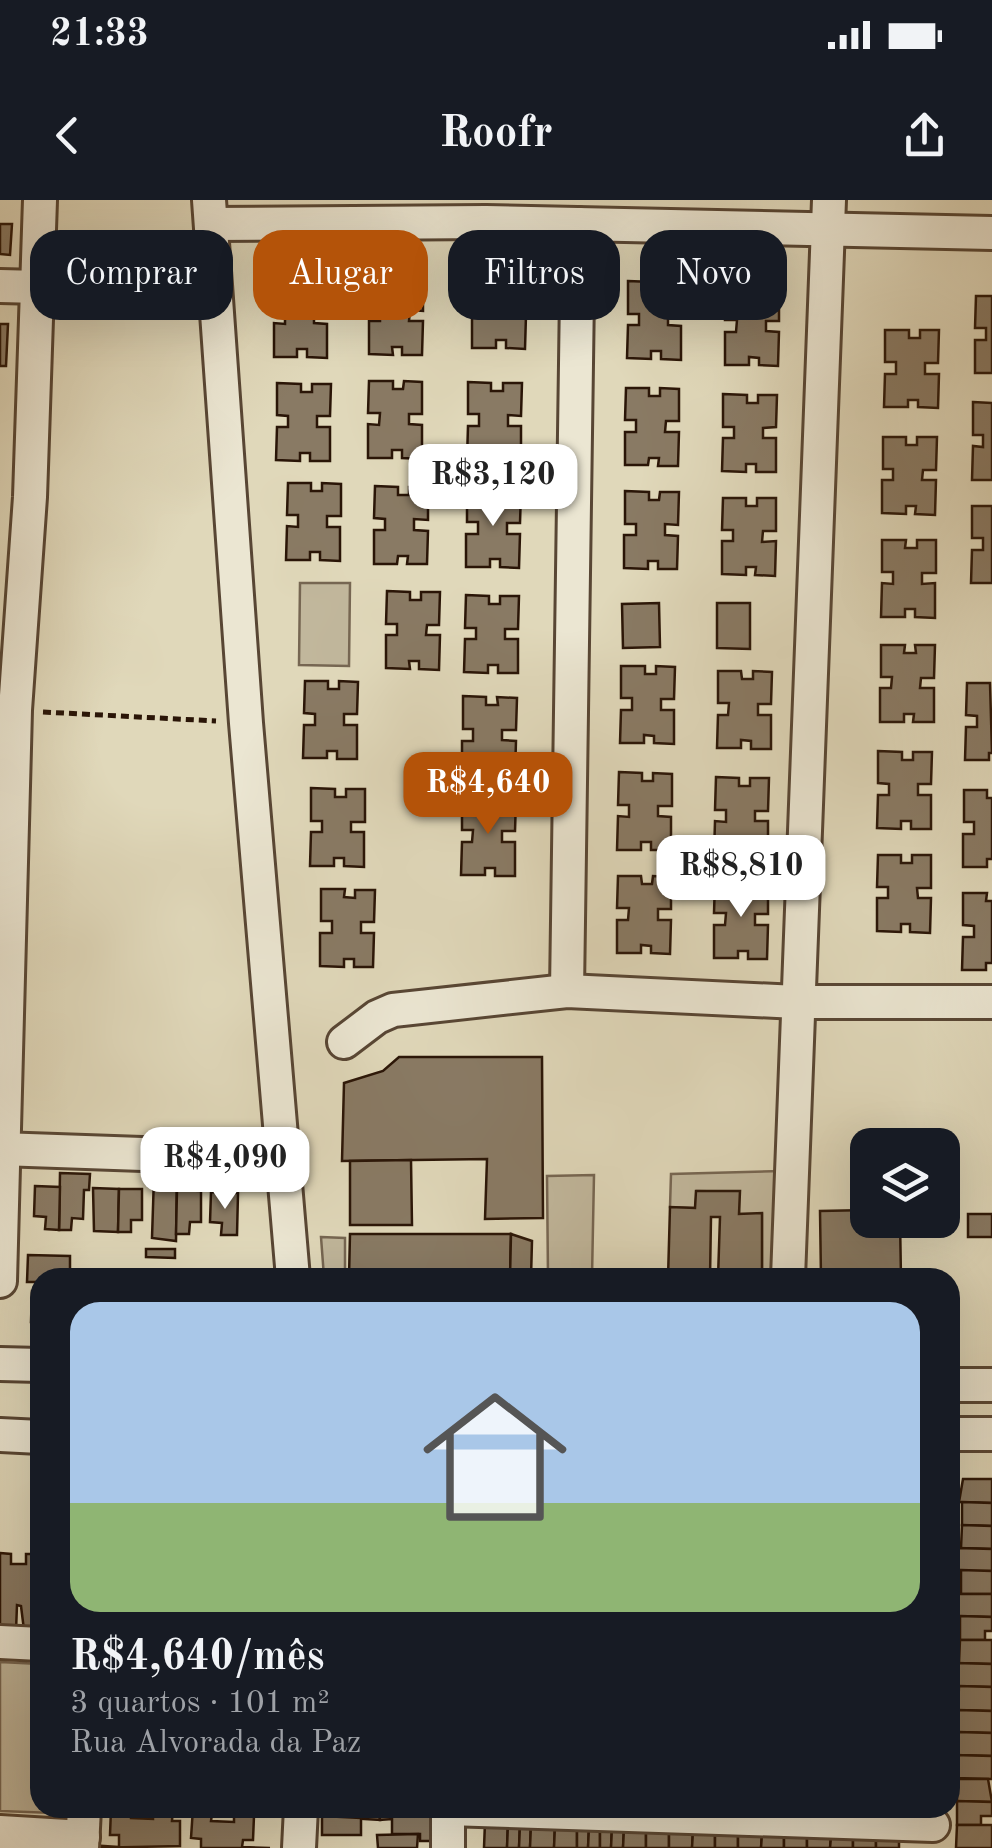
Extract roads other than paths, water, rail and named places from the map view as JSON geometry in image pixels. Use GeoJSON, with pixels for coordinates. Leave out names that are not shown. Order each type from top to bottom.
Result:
{"type":"FeatureCollection","features":[{"type":"Feature","properties":{"kind":"street"},"geometry":{"type":"LineString","coordinates":[[40,200],[40,230]]}},
{"type":"Feature","properties":{"kind":"street"},"geometry":{"type":"LineString","coordinates":[[292,1268],[246,722],[210,212],[486,211],[578,224],[829,215],[992,233]]}},
{"type":"Feature","properties":{"kind":"street"},"geometry":{"type":"LineString","coordinates":[[788,1268],[829,215]]}},
{"type":"Feature","properties":{"kind":"street"},"geometry":{"type":"LineString","coordinates":[[566,991],[578,224]]}},
{"type":"Feature","properties":{"kind":"street"},"geometry":{"type":"LineString","coordinates":[[0,286],[30,287]]}},
{"type":"Feature","properties":{"kind":"street"},"geometry":{"type":"LineString","coordinates":[[0,1282],[7,710],[15,496],[35,320]]}},
{"type":"Feature","properties":{"kind":"street"},"geometry":{"type":"LineString","coordinates":[[344,1042],[393,1010],[566,991],[797,1002],[992,1002]]}},
{"type":"Feature","properties":{"kind":"street"},"geometry":{"type":"LineString","coordinates":[[3,1149],[282,1159]]}},
{"type":"Feature","properties":{"kind":"street"},"geometry":{"type":"LineString","coordinates":[[0,1364],[30,1365]]}},
{"type":"Feature","properties":{"kind":"street"},"geometry":{"type":"LineString","coordinates":[[960,1384],[992,1385]]}},
{"type":"Feature","properties":{"kind":"street"},"geometry":{"type":"LineString","coordinates":[[960,1434],[992,1434]]}},
{"type":"Feature","properties":{"kind":"street"},"geometry":{"type":"LineString","coordinates":[[0,1435],[30,1436]]}},
{"type":"Feature","properties":{"kind":"street"},"geometry":{"type":"LineString","coordinates":[[0,1642],[30,1644]]}},
{"type":"Feature","properties":{"kind":"street"},"geometry":{"type":"LineString","coordinates":[[299,1848],[300,1818]]}},
{"type":"Feature","properties":{"kind":"street"},"geometry":{"type":"LineString","coordinates":[[448,1818],[448,1848]]}},
{"type":"Feature","properties":{"kind":"street"},"geometry":{"type":"LineString","coordinates":[[703,1818],[933,1827]]}},
{"type":"Feature","properties":{"kind":"street"},"geometry":{"type":"LineString","coordinates":[[0,1832],[83,1831]]}}]}
